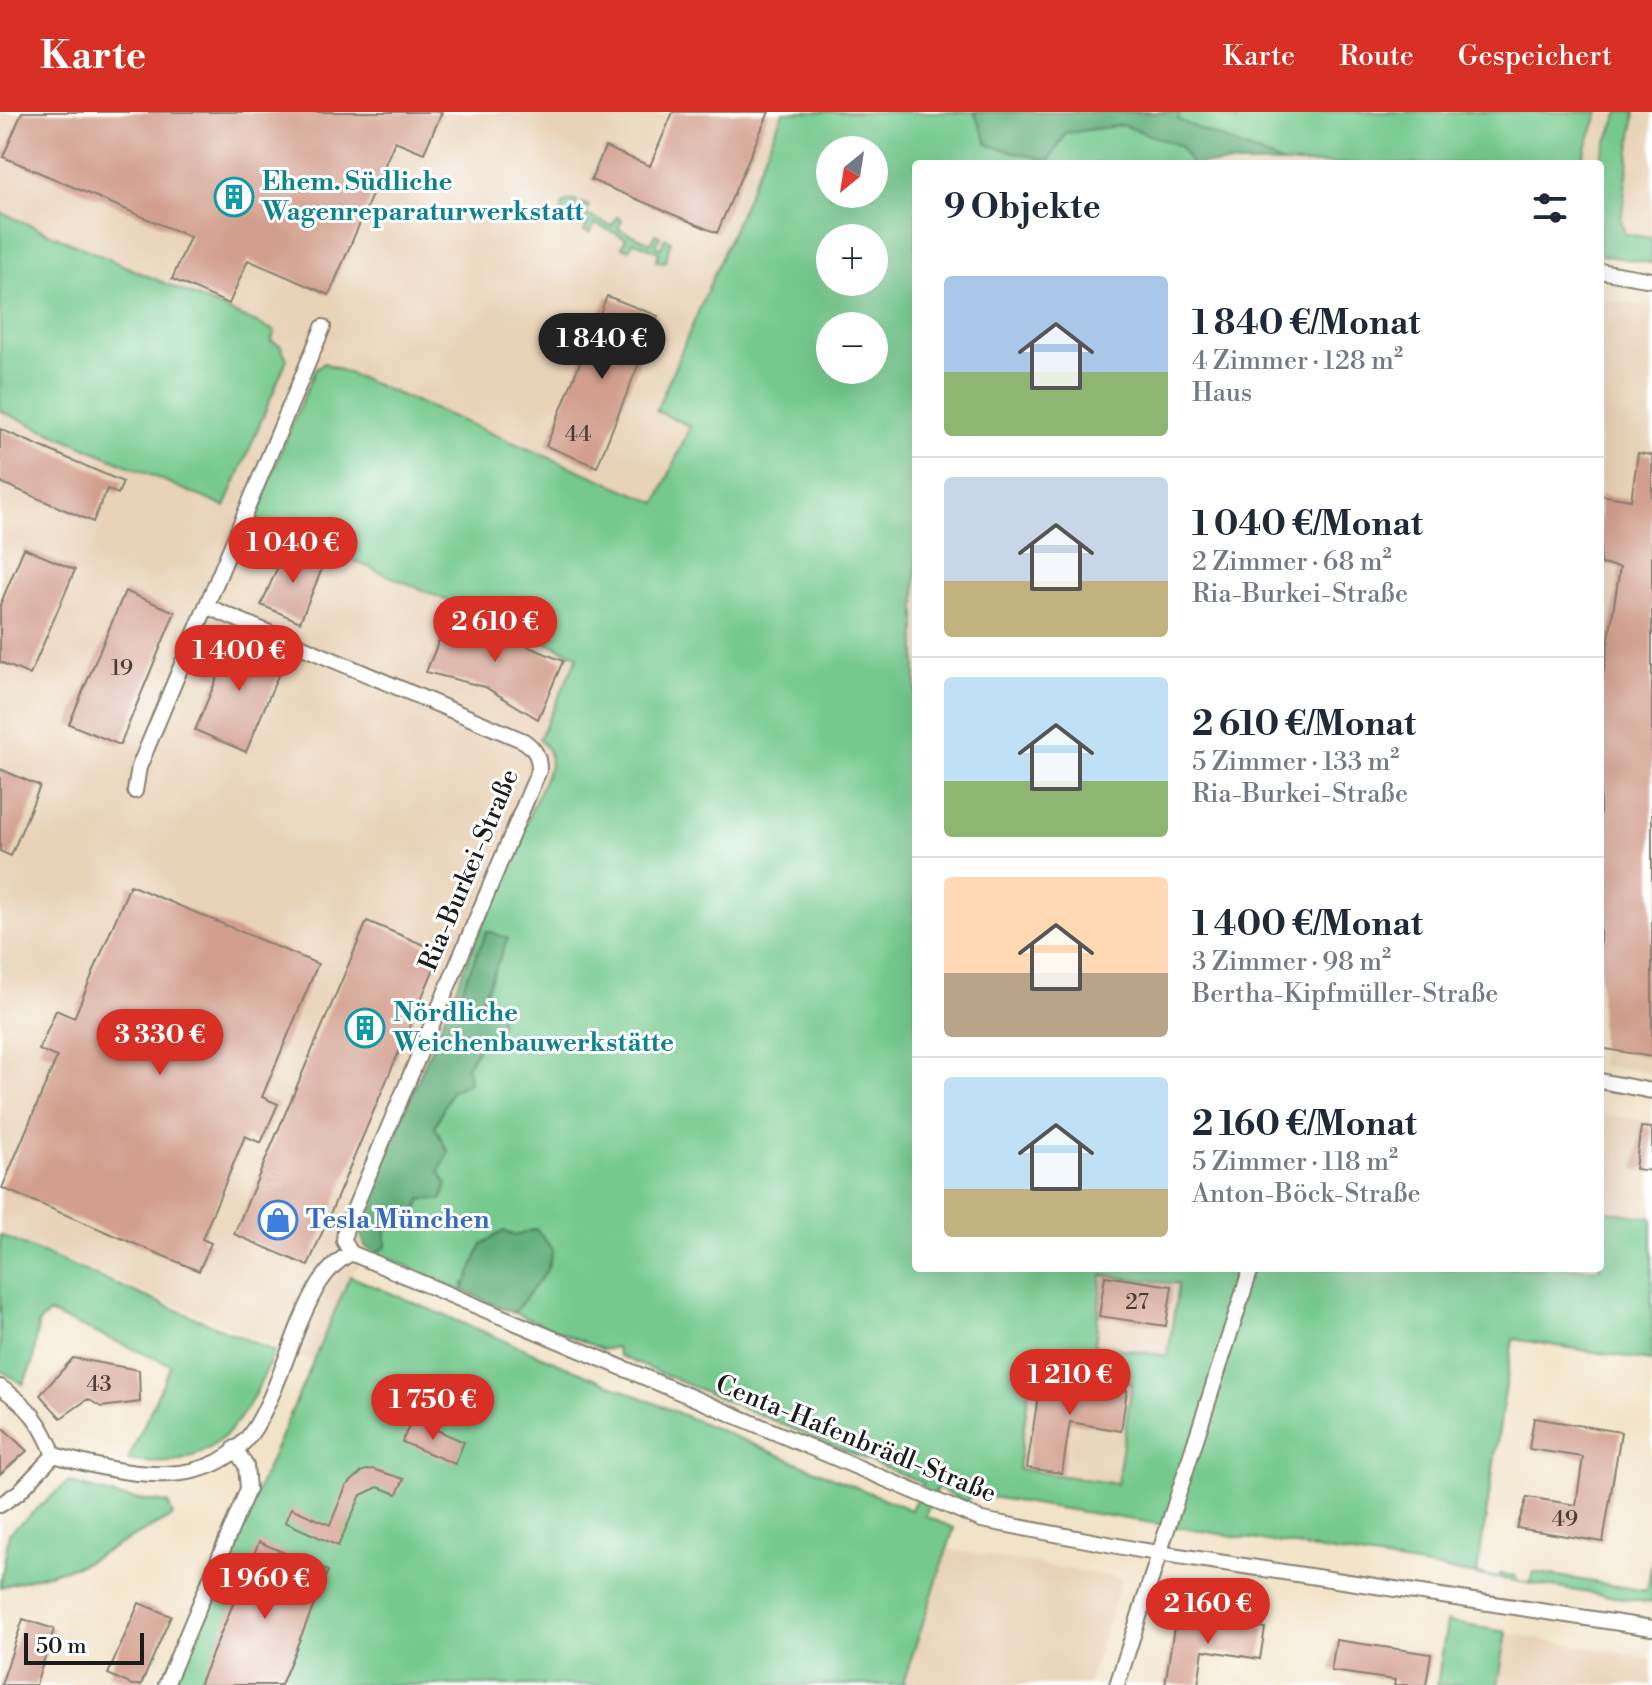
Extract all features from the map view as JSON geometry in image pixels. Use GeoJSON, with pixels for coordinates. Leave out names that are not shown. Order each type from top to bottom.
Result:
{"type":"FeatureCollection","features":[{"type":"Feature","properties":{"kind":"street"},"geometry":{"type":"LineString","coordinates":[[1604,272],[1652,280]]}},
{"type":"Feature","properties":{"kind":"street"},"geometry":{"type":"LineString","coordinates":[[135,791],[139,767],[323,327]]}},
{"type":"Feature","properties":{"kind":"street","name":"Ria-Burkei-Straße"},"geometry":{"type":"LineString","coordinates":[[206,606],[524,741],[533,747],[539,758],[539,770],[345,1231],[344,1241],[351,1253]]}},
{"type":"Feature","properties":{"kind":"street"},"geometry":{"type":"LineString","coordinates":[[1604,1082],[1652,1091]]}},
{"type":"Feature","properties":{"kind":"street"},"geometry":{"type":"LineString","coordinates":[[54,1455],[107,1470],[155,1477],[205,1465],[235,1448],[255,1428],[316,1286],[336,1263],[351,1253]]}},
{"type":"Feature","properties":{"kind":"street","name":"Centa-Hafenbrädl-Straße"},"geometry":{"type":"LineString","coordinates":[[351,1253],[982,1520],[1159,1553],[1652,1628]]}},
{"type":"Feature","properties":{"kind":"street"},"geometry":{"type":"LineString","coordinates":[[1117,1685],[1250,1272]]}},
{"type":"Feature","properties":{"kind":"street"},"geometry":{"type":"LineString","coordinates":[[0,1387],[26,1407],[44,1428],[54,1455]]}},
{"type":"Feature","properties":{"kind":"street"},"geometry":{"type":"LineString","coordinates":[[166,1685],[248,1489],[246,1466],[235,1448]]}},
{"type":"Feature","properties":{"kind":"street"},"geometry":{"type":"LineString","coordinates":[[0,1505],[19,1492],[54,1455]]}},
{"type":"Feature","properties":{"kind":"shaded area"},"geometry":{"type":"Polygon","coordinates":[[[0,112],[783,112],[656,411],[690,426],[657,503],[324,363],[315,370],[253,517],[578,656],[548,725],[589,743],[379,1247],[349,1276],[313,1362],[0,1232],[0,411],[225,506],[275,332],[0,212],[0,112]]]}},
{"type":"Feature","properties":{"kind":"shaded area"},"geometry":{"type":"Polygon","coordinates":[[[1478,112],[1652,112],[1652,263],[1604,255],[1604,160],[1465,160],[1478,112]]]}},
{"type":"Feature","properties":{"kind":"shaded area"},"geometry":{"type":"Polygon","coordinates":[[[1604,300],[1652,307],[1652,1073],[1604,1066],[1604,300]]]}},
{"type":"Feature","properties":{"kind":"shaded area"},"geometry":{"type":"Polygon","coordinates":[[[1604,1115],[1652,1122],[1652,1218],[1604,1211],[1604,1115]]]}},
{"type":"Feature","properties":{"kind":"shaded area"},"geometry":{"type":"Polygon","coordinates":[[[1102,1274],[1178,1284],[1168,1356],[1095,1345],[1102,1274]]]}},
{"type":"Feature","properties":{"kind":"shaded area"},"geometry":{"type":"Polygon","coordinates":[[[1032,1367],[1132,1383],[1117,1484],[1018,1469],[1032,1367]]]}},
{"type":"Feature","properties":{"kind":"shaded area"},"geometry":{"type":"Polygon","coordinates":[[[947,1549],[1122,1578],[1088,1685],[903,1685],[947,1549]]]}},
{"type":"Feature","properties":{"kind":"shaded area"},"geometry":{"type":"Polygon","coordinates":[[[1447,1622],[1652,1659],[1652,1685],[1437,1685],[1447,1622]]]}},
{"type":"Feature","properties":{"kind":"green space"},"geometry":{"type":"Polygon","coordinates":[[[783,112],[1153,112],[1269,160],[912,160],[912,1272],[1604,1272],[1604,1211],[1652,1218],[1652,1361],[1513,1339],[1477,1574],[1499,1578],[1500,1574],[1516,1576],[1516,1581],[1531,1583],[1533,1572],[1647,1591],[1652,1561],[1652,1603],[971,1494],[967,1503],[937,1488],[925,1516],[954,1528],[903,1683],[910,1685],[173,1685],[350,1276],[911,1510],[923,1483],[619,1356],[616,1347],[604,1350],[514,1313],[518,1306],[464,1283],[463,1291],[376,1253],[382,1249],[386,1229],[487,931],[463,986],[448,1008],[550,766],[549,751],[539,739],[578,656],[253,518],[315,370],[324,363],[657,503],[690,426],[656,411],[783,112]],[[1102,1275],[1095,1345],[1168,1356],[1178,1284],[1102,1275]],[[1032,1368],[1018,1469],[1117,1484],[1132,1383],[1032,1368]]]}},
{"type":"Feature","properties":{"kind":"green space"},"geometry":{"type":"Polygon","coordinates":[[[974,112],[1180,112],[1178,120],[1273,160],[1189,160],[1180,146],[1123,125],[1066,133],[1050,160],[988,145],[974,112]]]}},
{"type":"Feature","properties":{"kind":"green space"},"geometry":{"type":"Polygon","coordinates":[[[1180,112],[1214,112],[1236,121],[1240,112],[1599,112],[1581,160],[1273,160],[1177,120],[1180,112]]]}},
{"type":"Feature","properties":{"kind":"green space"},"geometry":{"type":"Polygon","coordinates":[[[1619,112],[1635,112],[1621,220],[1625,234],[1652,238],[1652,263],[1604,256],[1604,160],[1600,160],[1619,112]]]}},
{"type":"Feature","properties":{"kind":"green space"},"geometry":{"type":"Polygon","coordinates":[[[577,201],[574,210],[579,212],[583,203],[589,206],[586,215],[612,226],[617,217],[622,220],[618,229],[651,243],[655,234],[660,236],[656,246],[661,248],[665,238],[671,241],[665,262],[656,261],[659,252],[633,241],[629,250],[622,247],[626,238],[595,224],[590,233],[584,231],[588,222],[568,213],[563,222],[560,221],[563,204],[577,201]]]}},
{"type":"Feature","properties":{"kind":"green space"},"geometry":{"type":"Polygon","coordinates":[[[0,212],[275,331],[271,341],[280,345],[287,359],[225,507],[0,411],[0,212]]]}},
{"type":"Feature","properties":{"kind":"green space"},"geometry":{"type":"Polygon","coordinates":[[[487,931],[508,938],[483,998],[501,1010],[500,1026],[491,1040],[483,1040],[467,1066],[469,1083],[451,1091],[435,1127],[449,1153],[439,1171],[447,1184],[442,1200],[421,1199],[414,1221],[386,1229],[386,1247],[376,1253],[365,1246],[357,1224],[448,1008],[463,986],[487,931]]]}},
{"type":"Feature","properties":{"kind":"green space"},"geometry":{"type":"Polygon","coordinates":[[[536,1229],[553,1250],[547,1270],[514,1313],[463,1291],[482,1244],[504,1231],[515,1236],[536,1229]]]}},
{"type":"Feature","properties":{"kind":"green space"},"geometry":{"type":"Polygon","coordinates":[[[0,1235],[274,1351],[252,1400],[223,1438],[183,1460],[158,1463],[128,1460],[171,1365],[49,1313],[38,1324],[33,1362],[23,1384],[0,1370],[0,1235]]]}},
{"type":"Feature","properties":{"kind":"green space"},"geometry":{"type":"Polygon","coordinates":[[[68,1482],[118,1497],[168,1503],[173,1516],[80,1565],[0,1587],[9,1533],[68,1482]]]}},
{"type":"Feature","properties":{"kind":"green space"},"geometry":{"type":"Polygon","coordinates":[[[1447,1622],[1507,1632],[1498,1685],[1437,1685],[1447,1622]]]}},
{"type":"Feature","properties":{"kind":"building","name":"Ehem. Südliche Wagenreparaturwerkstatt"},"geometry":{"type":"Polygon","coordinates":[[[22,112],[442,112],[424,153],[395,141],[329,295],[248,260],[229,304],[172,279],[190,237],[3,157],[22,112]]]}},
{"type":"Feature","properties":{"kind":"building"},"geometry":{"type":"Polygon","coordinates":[[[673,112],[769,112],[717,233],[591,180],[605,147],[650,166],[673,112]]]}},
{"type":"Feature","properties":{"kind":"building"},"geometry":{"type":"Polygon","coordinates":[[[607,296],[658,316],[597,467],[546,446],[607,296]]]}},
{"type":"Feature","properties":{"kind":"building"},"geometry":{"type":"Polygon","coordinates":[[[0,429],[123,482],[118,494],[107,489],[93,522],[0,482],[0,429]]]}},
{"type":"Feature","properties":{"kind":"building"},"geometry":{"type":"Polygon","coordinates":[[[1638,453],[1652,455],[1652,1057],[1604,1049],[1604,669],[1620,567],[1604,565],[1604,496],[1631,500],[1638,453]]]}},
{"type":"Feature","properties":{"kind":"building"},"geometry":{"type":"Polygon","coordinates":[[[24,548],[75,570],[30,675],[0,662],[0,605],[24,548]]]}},
{"type":"Feature","properties":{"kind":"building"},"geometry":{"type":"Polygon","coordinates":[[[286,548],[324,564],[300,622],[261,605],[286,548]]]}},
{"type":"Feature","properties":{"kind":"building"},"geometry":{"type":"Polygon","coordinates":[[[125,591],[175,612],[120,745],[69,724],[125,591]]]}},
{"type":"Feature","properties":{"kind":"building"},"geometry":{"type":"Polygon","coordinates":[[[450,614],[563,661],[538,719],[485,687],[426,672],[450,614]]]}},
{"type":"Feature","properties":{"kind":"building"},"geometry":{"type":"Polygon","coordinates":[[[234,637],[285,659],[246,752],[195,730],[217,678],[207,673],[216,652],[226,656],[234,637]]]}},
{"type":"Feature","properties":{"kind":"building"},"geometry":{"type":"Polygon","coordinates":[[[0,769],[40,786],[11,856],[0,851],[0,769]]]}},
{"type":"Feature","properties":{"kind":"building"},"geometry":{"type":"Polygon","coordinates":[[[130,885],[318,964],[262,1097],[278,1104],[261,1143],[245,1136],[202,1239],[211,1243],[199,1271],[2,1188],[57,1057],[39,1050],[56,1010],[74,1018],[130,885]]]}},
{"type":"Feature","properties":{"kind":"building","name":"Nördliche Weichenbauwerkstätte"},"geometry":{"type":"Polygon","coordinates":[[[367,921],[441,952],[308,1266],[234,1234],[367,921]]]}},
{"type":"Feature","properties":{"kind":"building"},"geometry":{"type":"Polygon","coordinates":[[[1641,1127],[1652,1128],[1652,1171],[1635,1169],[1641,1127]]]}},
{"type":"Feature","properties":{"kind":"building"},"geometry":{"type":"Polygon","coordinates":[[[1105,1276],[1172,1286],[1166,1326],[1099,1316],[1105,1276]]]}},
{"type":"Feature","properties":{"kind":"building"},"geometry":{"type":"Polygon","coordinates":[[[73,1358],[139,1370],[140,1402],[101,1407],[88,1399],[61,1418],[40,1395],[73,1358]]]}},
{"type":"Feature","properties":{"kind":"building"},"geometry":{"type":"Polygon","coordinates":[[[1041,1376],[1127,1390],[1121,1431],[1070,1422],[1062,1473],[1027,1468],[1041,1376]]]}},
{"type":"Feature","properties":{"kind":"building"},"geometry":{"type":"Polygon","coordinates":[[[1534,1418],[1621,1432],[1603,1542],[1517,1528],[1527,1497],[1576,1505],[1583,1457],[1529,1449],[1534,1418]]]}},
{"type":"Feature","properties":{"kind":"building"},"geometry":{"type":"Polygon","coordinates":[[[412,1419],[464,1442],[455,1464],[402,1442],[412,1419]]]}},
{"type":"Feature","properties":{"kind":"building"},"geometry":{"type":"Polygon","coordinates":[[[3,1428],[27,1451],[0,1474],[0,1431],[3,1428]]]}},
{"type":"Feature","properties":{"kind":"building"},"geometry":{"type":"Polygon","coordinates":[[[372,1469],[404,1479],[397,1494],[378,1487],[361,1495],[338,1546],[285,1522],[291,1508],[330,1525],[346,1486],[363,1471],[372,1469]]]}},
{"type":"Feature","properties":{"kind":"building"},"geometry":{"type":"Polygon","coordinates":[[[259,1542],[328,1571],[281,1685],[199,1685],[259,1542]]]}},
{"type":"Feature","properties":{"kind":"building"},"geometry":{"type":"Polygon","coordinates":[[[139,1603],[171,1616],[141,1685],[132,1685],[108,1674],[139,1603]]]}},
{"type":"Feature","properties":{"kind":"building"},"geometry":{"type":"Polygon","coordinates":[[[1176,1614],[1265,1628],[1260,1659],[1203,1650],[1198,1685],[1165,1685],[1176,1614]]]}},
{"type":"Feature","properties":{"kind":"building"},"geometry":{"type":"Polygon","coordinates":[[[23,1619],[54,1629],[36,1685],[1,1685],[23,1619]]]}},
{"type":"Feature","properties":{"kind":"building"},"geometry":{"type":"Polygon","coordinates":[[[1336,1640],[1431,1654],[1426,1685],[1394,1685],[1395,1680],[1331,1671],[1336,1640]]]}},
{"type":"Feature","properties":{"kind":"place","name":"Ehem. Südliche Wagenreparaturwerkstatt"},"geometry":{"type":"Point","coordinates":[234,197]}},
{"type":"Feature","properties":{"kind":"place","name":"Nördliche Weichenbauwerkstätte"},"geometry":{"type":"Point","coordinates":[365,1028]}},
{"type":"Feature","properties":{"kind":"place","name":"Tesla München"},"geometry":{"type":"Point","coordinates":[278,1220]}}]}
